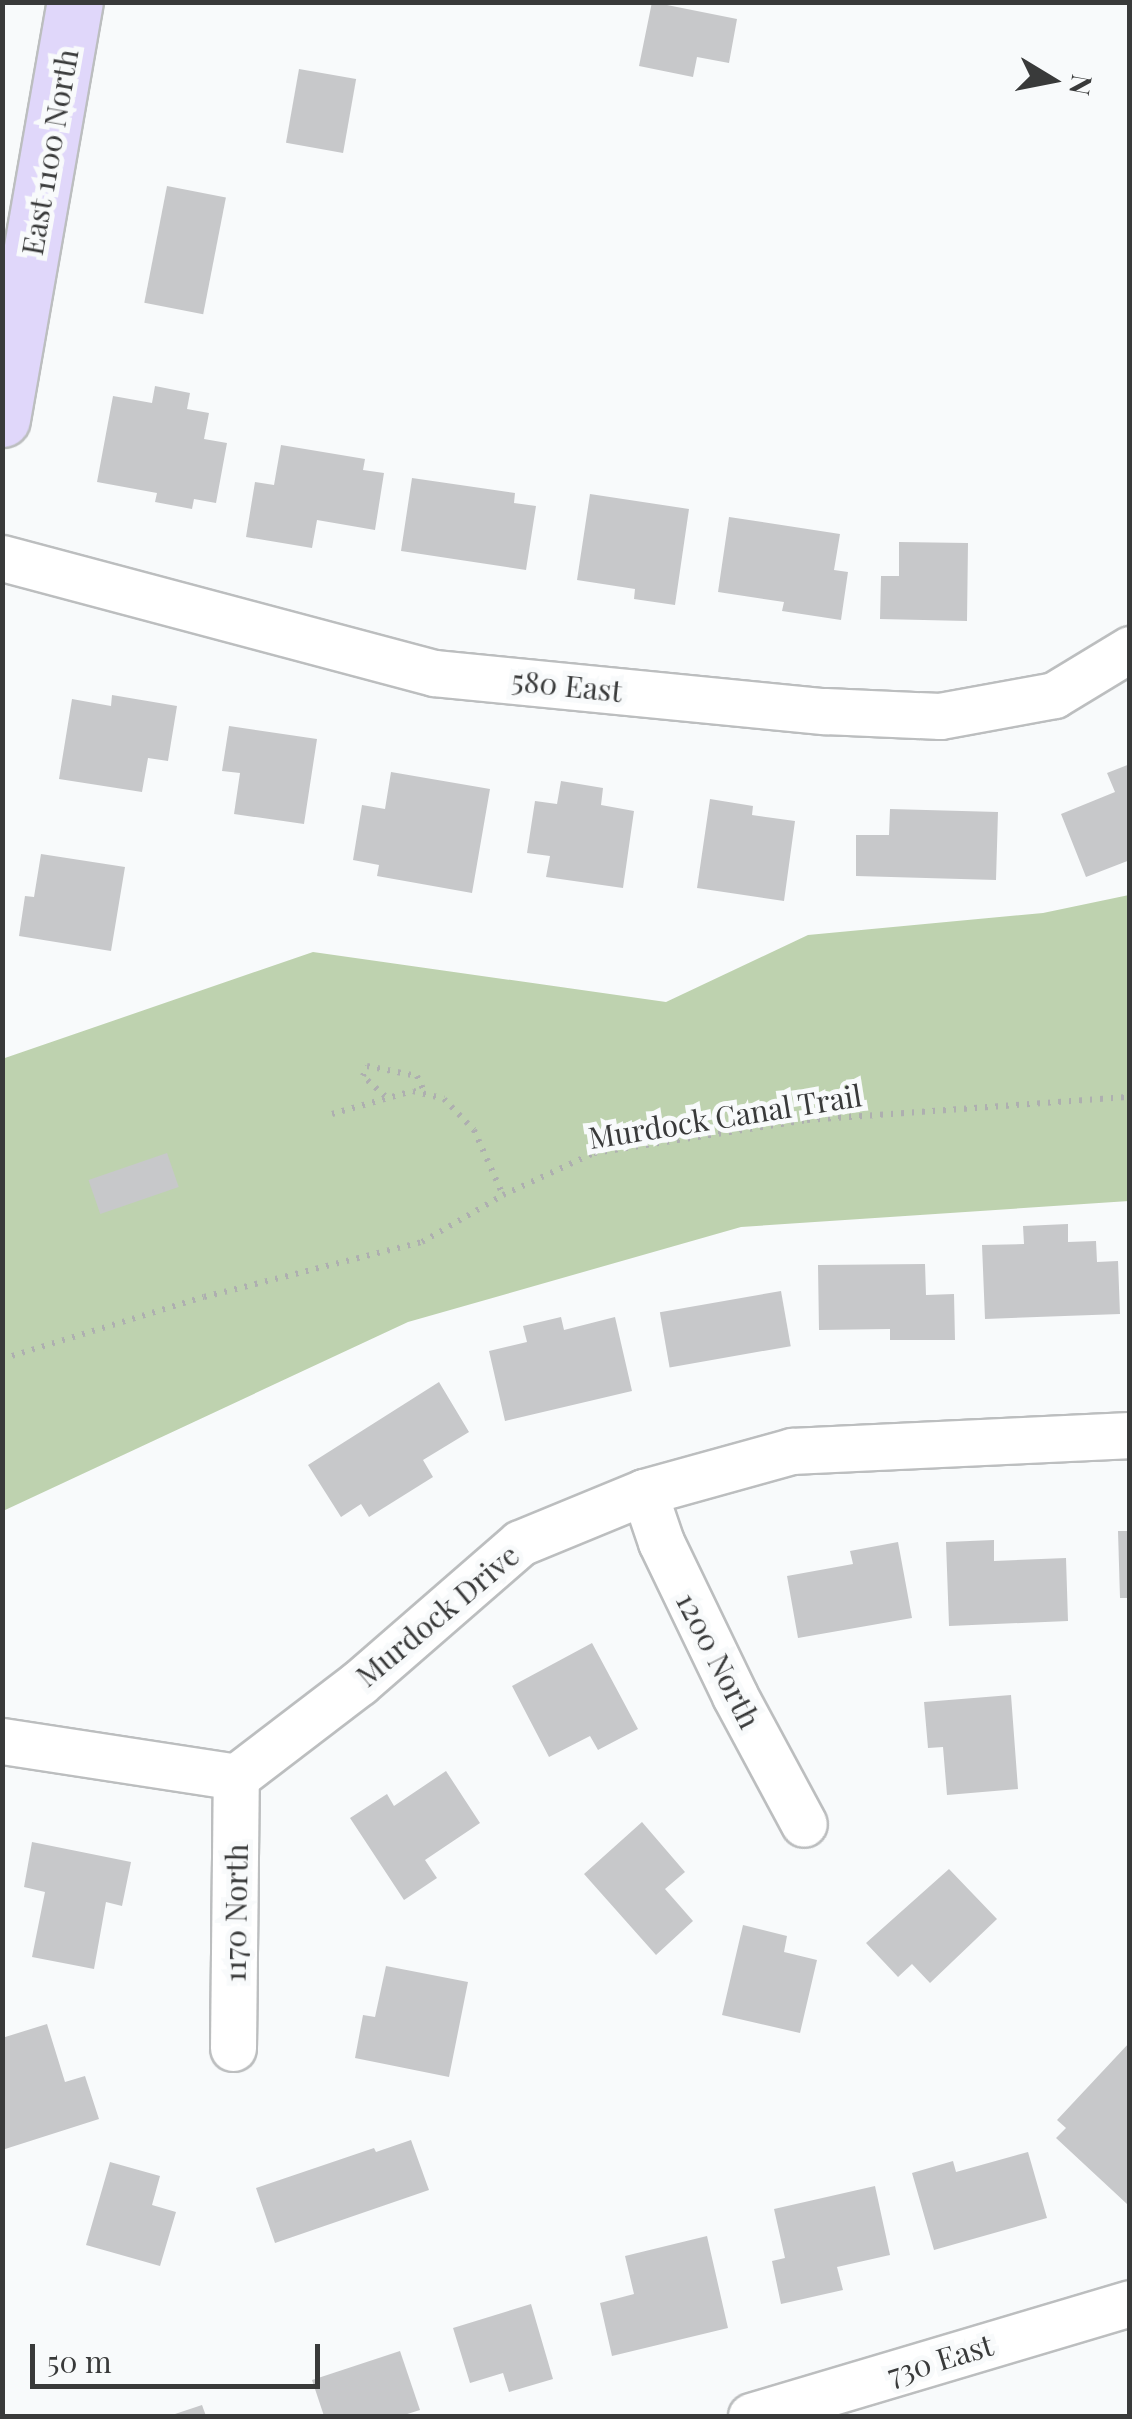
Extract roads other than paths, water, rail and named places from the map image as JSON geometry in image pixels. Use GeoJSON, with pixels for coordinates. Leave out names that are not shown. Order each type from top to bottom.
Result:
{"type":"FeatureCollection","features":[{"type":"Feature","properties":{"kind":"street","name":"East 1100 North"},"geometry":{"type":"LineString","coordinates":[[2,419],[75,2]]}},
{"type":"Feature","properties":{"kind":"street","name":"580 East"},"geometry":{"type":"LineString","coordinates":[[2,558],[434,672],[826,710],[940,716],[1054,696],[1130,648]]}},
{"type":"Feature","properties":{"kind":"street","name":"Murdock Drive"},"geometry":{"type":"LineString","coordinates":[[236,1777],[358,1682],[520,1542],[644,1492],[792,1451],[1130,1435]]}},
{"type":"Feature","properties":{"kind":"street","name":"1200 North"},"geometry":{"type":"LineString","coordinates":[[644,1492],[660,1542],[726,1679],[804,1824]]}},
{"type":"Feature","properties":{"kind":"street"},"geometry":{"type":"LineString","coordinates":[[2,1741],[236,1777]]}},
{"type":"Feature","properties":{"kind":"street","name":"1170 North"},"geometry":{"type":"LineString","coordinates":[[233,2048],[236,1777]]}},
{"type":"Feature","properties":{"kind":"street","name":"730 East"},"geometry":{"type":"LineString","coordinates":[[751,2416],[885,2397],[1130,2302]]}}]}
